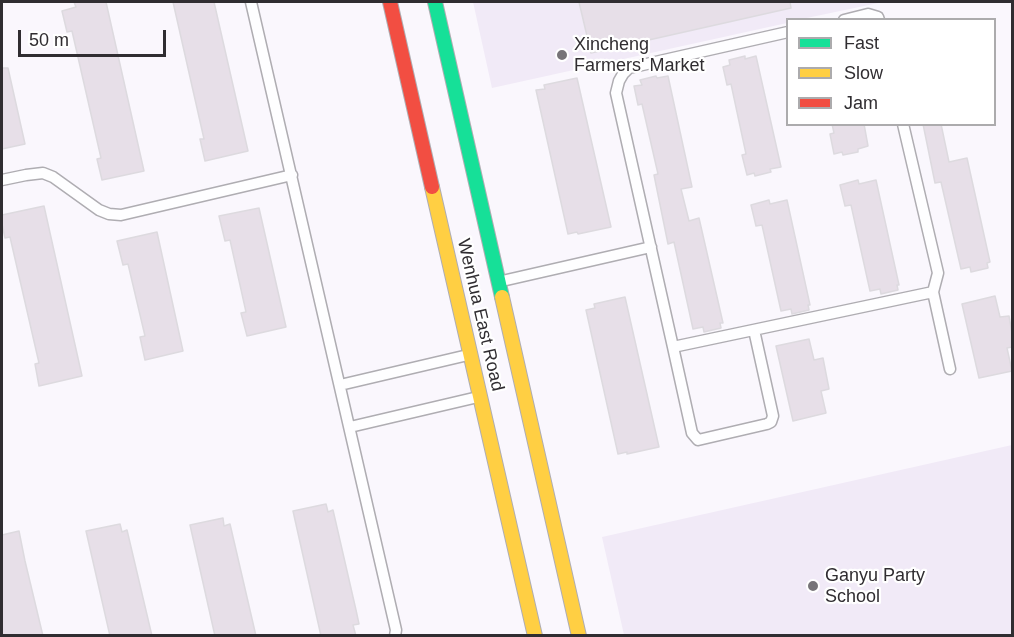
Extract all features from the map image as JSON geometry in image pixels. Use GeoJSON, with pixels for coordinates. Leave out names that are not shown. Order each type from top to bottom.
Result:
{"type":"FeatureCollection","features":[{"type":"Feature","properties":{"kind":"main road","name":"Wenhua East Road"},"geometry":{"type":"LineString","coordinates":[[390,2],[535,636]]}},
{"type":"Feature","properties":{"kind":"main road","name":"Wenhua East Road"},"geometry":{"type":"LineString","coordinates":[[435,2],[579,636]]}},
{"type":"Feature","properties":{"kind":"lane"},"geometry":{"type":"LineString","coordinates":[[251,2],[350,427],[396,630],[395,636]]}},
{"type":"Feature","properties":{"kind":"lane"},"geometry":{"type":"LineString","coordinates":[[852,18],[868,14],[878,18]]}},
{"type":"Feature","properties":{"kind":"lane"},"geometry":{"type":"LineString","coordinates":[[754,330],[773,416],[771,422],[698,440],[692,433],[616,93],[619,81],[629,68],[786,32]]}},
{"type":"Feature","properties":{"kind":"lane"},"geometry":{"type":"LineString","coordinates":[[903,126],[938,273],[933,292],[950,369]]}},
{"type":"Feature","properties":{"kind":"lane"},"geometry":{"type":"LineString","coordinates":[[2,180],[43,173],[53,177],[99,210],[121,215],[292,176]]}},
{"type":"Feature","properties":{"kind":"lane"},"geometry":{"type":"LineString","coordinates":[[498,282],[651,247]]}},
{"type":"Feature","properties":{"kind":"lane"},"geometry":{"type":"LineString","coordinates":[[673,347],[933,292]]}},
{"type":"Feature","properties":{"kind":"lane"},"geometry":{"type":"LineString","coordinates":[[340,385],[470,355]]}},
{"type":"Feature","properties":{"kind":"lane"},"geometry":{"type":"LineString","coordinates":[[350,427],[480,397]]}},
{"type":"Feature","properties":{"kind":"shaded area","name":"Xincheng Farmers' Market"},"geometry":{"type":"Polygon","coordinates":[[[473,2],[883,2],[807,18],[786,18],[786,23],[492,88],[473,2]]]}},
{"type":"Feature","properties":{"kind":"shaded area","name":"Ganyu Party School"},"geometry":{"type":"Polygon","coordinates":[[[1012,445],[1012,635],[624,635],[602,537],[1012,445]]]}},
{"type":"Feature","properties":{"kind":"building"},"geometry":{"type":"Polygon","coordinates":[[[74,2],[106,2],[144,171],[102,180],[97,159],[101,158],[72,31],[67,32],[62,11],[76,7],[74,2]]]}},
{"type":"Feature","properties":{"kind":"building"},"geometry":{"type":"Polygon","coordinates":[[[173,2],[214,2],[248,151],[205,161],[200,139],[204,139],[173,2]]]}},
{"type":"Feature","properties":{"kind":"building"},"geometry":{"type":"Polygon","coordinates":[[[579,2],[790,2],[791,8],[591,53],[579,2]]]}},
{"type":"Feature","properties":{"kind":"building"},"geometry":{"type":"Polygon","coordinates":[[[745,56],[745,59],[756,56],[781,167],[755,176],[754,173],[747,175],[742,155],[746,154],[731,84],[727,85],[723,67],[730,65],[729,60],[745,56]]]}},
{"type":"Feature","properties":{"kind":"building"},"geometry":{"type":"Polygon","coordinates":[[[2,68],[8,68],[25,144],[2,149],[2,68]]]}},
{"type":"Feature","properties":{"kind":"building"},"geometry":{"type":"Polygon","coordinates":[[[656,76],[657,78],[668,76],[692,187],[681,189],[689,221],[699,218],[723,323],[720,323],[721,328],[704,332],[703,327],[693,329],[674,242],[668,244],[654,175],[658,174],[642,104],[638,105],[634,86],[642,85],[640,80],[656,76]]]}},
{"type":"Feature","properties":{"kind":"building"},"geometry":{"type":"Polygon","coordinates":[[[577,78],[611,227],[568,234],[536,90],[545,89],[544,85],[577,78]]]}},
{"type":"Feature","properties":{"kind":"building"},"geometry":{"type":"Polygon","coordinates":[[[832,126],[864,126],[868,146],[858,149],[858,152],[834,154],[830,134],[834,133],[832,126]]]}},
{"type":"Feature","properties":{"kind":"building"},"geometry":{"type":"Polygon","coordinates":[[[923,126],[941,126],[949,162],[967,158],[990,262],[987,263],[988,268],[971,272],[970,267],[961,269],[941,182],[935,183],[923,126]]]}},
{"type":"Feature","properties":{"kind":"building"},"geometry":{"type":"Polygon","coordinates":[[[858,180],[859,184],[876,180],[899,285],[897,285],[898,290],[881,294],[880,289],[870,291],[851,205],[845,206],[840,185],[858,180]]]}},
{"type":"Feature","properties":{"kind":"building"},"geometry":{"type":"Polygon","coordinates":[[[769,200],[770,204],[787,200],[810,305],[808,305],[809,310],[792,314],[791,309],[781,311],[762,225],[756,226],[751,205],[769,200]]]}},
{"type":"Feature","properties":{"kind":"building"},"geometry":{"type":"Polygon","coordinates":[[[44,206],[82,376],[39,386],[35,364],[39,363],[10,237],[5,238],[2,215],[44,206]]]}},
{"type":"Feature","properties":{"kind":"building"},"geometry":{"type":"Polygon","coordinates":[[[259,208],[286,327],[247,336],[241,313],[246,312],[230,240],[225,241],[219,216],[259,208]]]}},
{"type":"Feature","properties":{"kind":"building"},"geometry":{"type":"Polygon","coordinates":[[[157,232],[183,351],[145,360],[140,337],[145,336],[128,264],[123,265],[117,241],[157,232]]]}},
{"type":"Feature","properties":{"kind":"building"},"geometry":{"type":"Polygon","coordinates":[[[995,296],[1000,317],[1009,316],[1012,347],[1007,348],[1012,371],[979,378],[962,304],[995,296]]]}},
{"type":"Feature","properties":{"kind":"building"},"geometry":{"type":"Polygon","coordinates":[[[625,297],[659,447],[618,454],[586,310],[595,308],[594,304],[625,297]]]}},
{"type":"Feature","properties":{"kind":"building"},"geometry":{"type":"Polygon","coordinates":[[[809,339],[814,360],[823,358],[829,389],[821,391],[826,413],[793,421],[776,346],[809,339]]]}},
{"type":"Feature","properties":{"kind":"building"},"geometry":{"type":"Polygon","coordinates":[[[326,504],[328,512],[333,510],[356,610],[359,624],[353,625],[356,636],[321,636],[293,511],[326,504]]]}},
{"type":"Feature","properties":{"kind":"building"},"geometry":{"type":"Polygon","coordinates":[[[223,518],[224,526],[230,524],[256,636],[215,636],[190,525],[223,518]]]}},
{"type":"Feature","properties":{"kind":"building"},"geometry":{"type":"Polygon","coordinates":[[[120,524],[122,532],[127,530],[152,636],[110,636],[86,531],[120,524]]]}},
{"type":"Feature","properties":{"kind":"building"},"geometry":{"type":"Polygon","coordinates":[[[19,531],[43,636],[2,636],[2,535],[19,531]]]}},
{"type":"Feature","properties":{"kind":"traffic: fast"},"geometry":{"type":"LineString","coordinates":[[435,2],[502,297]]}},
{"type":"Feature","properties":{"kind":"traffic: slow"},"geometry":{"type":"LineString","coordinates":[[432,187],[535,636]]}},
{"type":"Feature","properties":{"kind":"traffic: slow"},"geometry":{"type":"LineString","coordinates":[[502,297],[579,636]]}},
{"type":"Feature","properties":{"kind":"traffic: jam"},"geometry":{"type":"LineString","coordinates":[[390,2],[432,187]]}},
{"type":"Feature","properties":{"kind":"place","name":"Xincheng Farmers' Market"},"geometry":{"type":"Point","coordinates":[562,55]}},
{"type":"Feature","properties":{"kind":"place","name":"Ganyu Party School"},"geometry":{"type":"Point","coordinates":[813,586]}}]}
